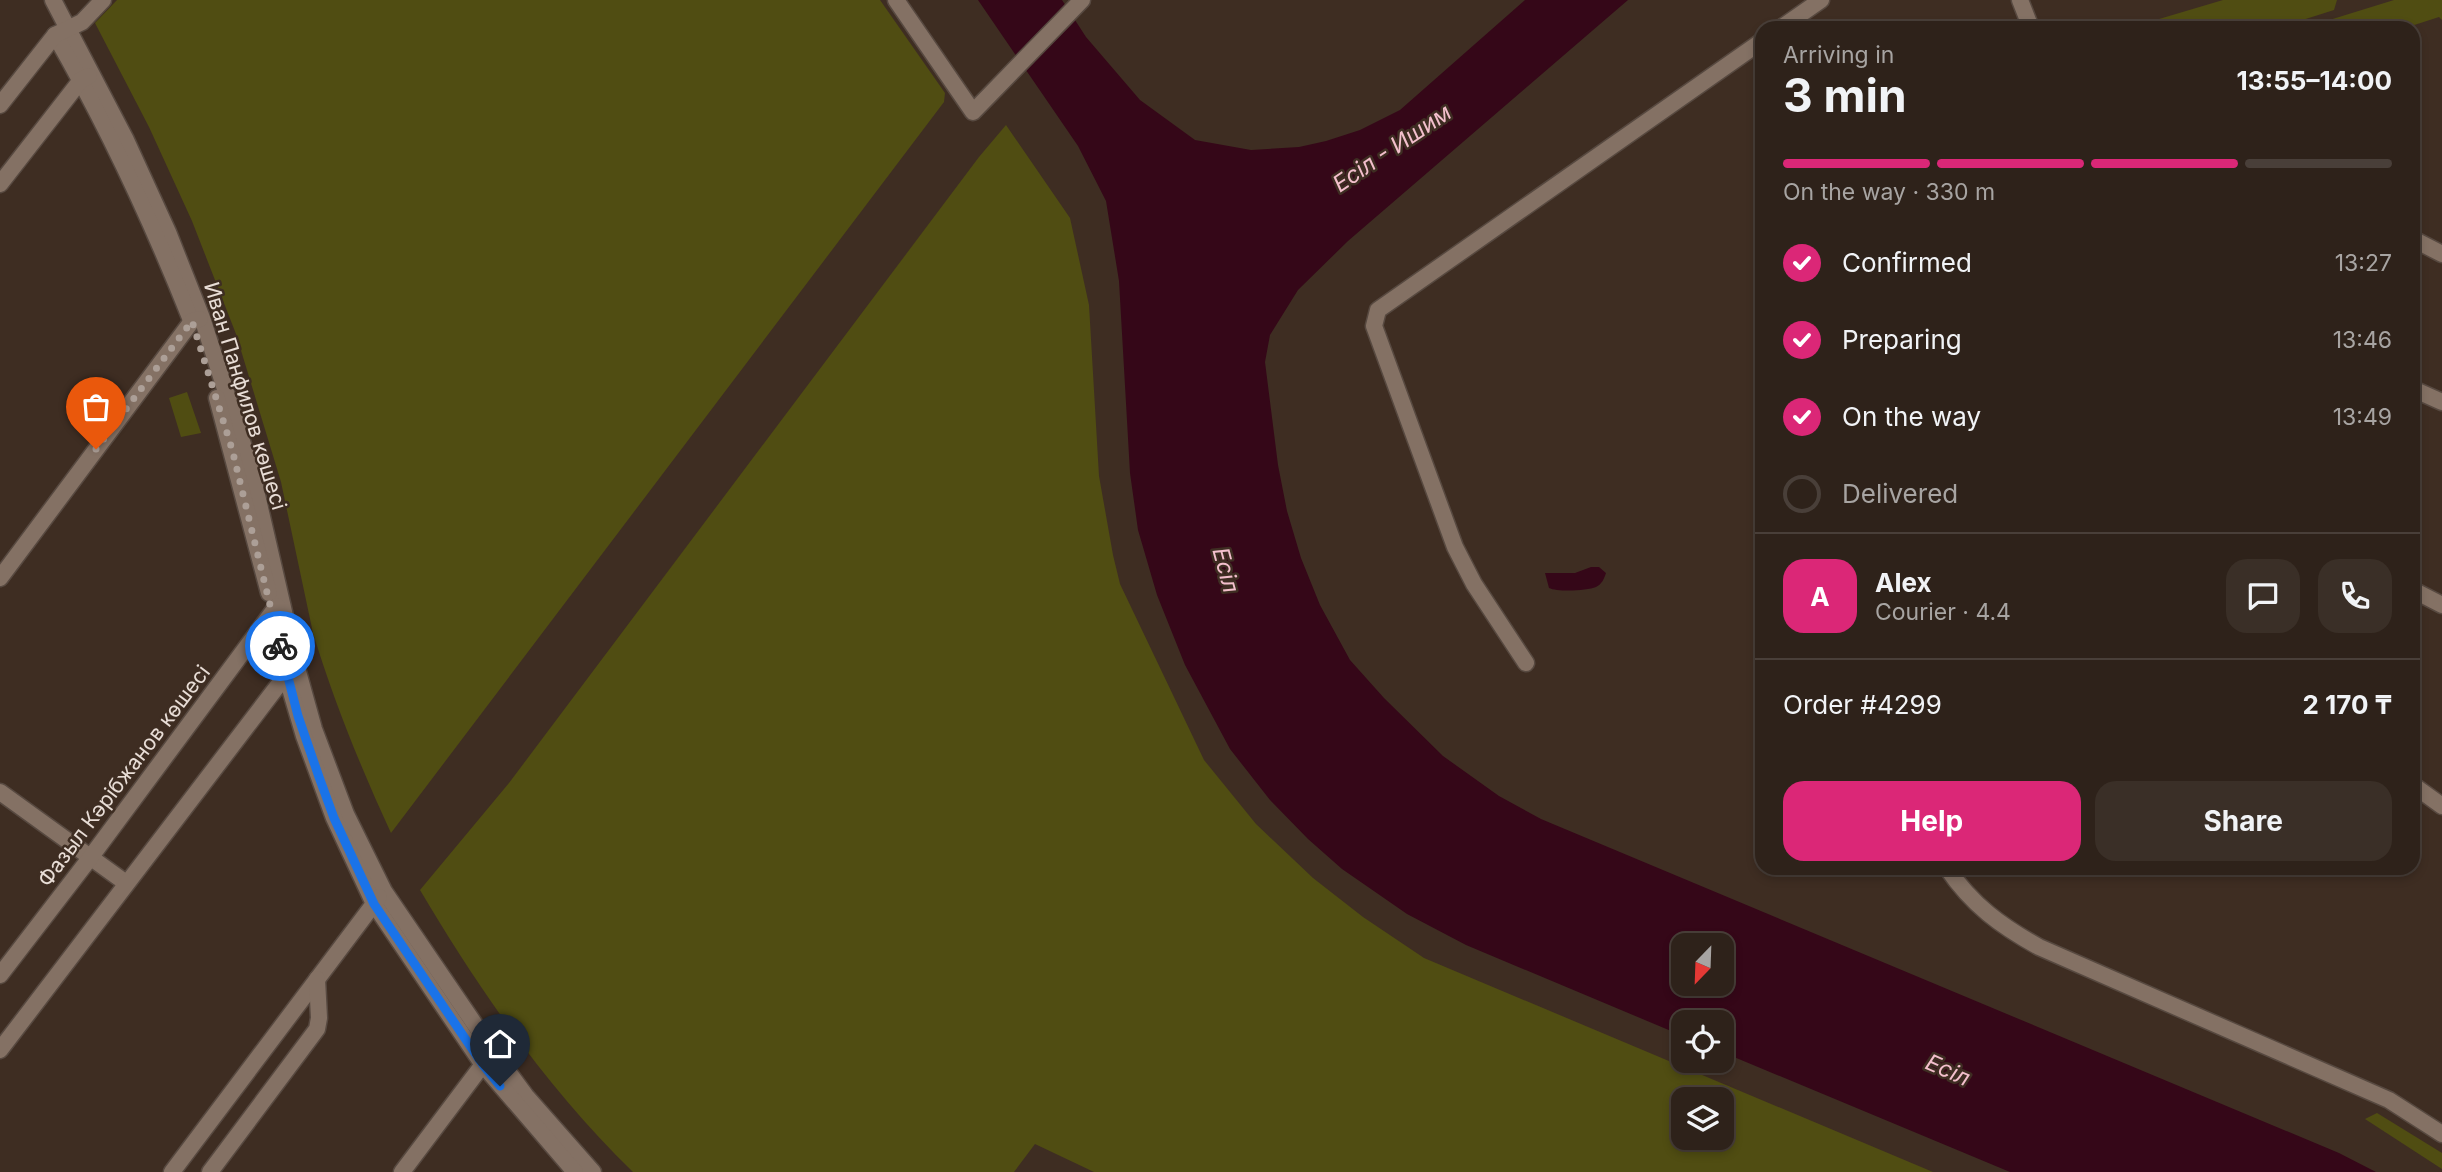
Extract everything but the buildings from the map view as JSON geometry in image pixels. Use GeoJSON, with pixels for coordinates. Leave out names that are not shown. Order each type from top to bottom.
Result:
{"type":"FeatureCollection","features":[{"type":"Feature","properties":{"kind":"street","name":"Иван Панфилов көшесі"},"geometry":{"type":"LineString","coordinates":[[53,0],[62,33],[126,139],[168,232],[251,469],[304,736],[334,818],[379,898],[483,1065],[586,1171]]}},
{"type":"Feature","properties":{"kind":"street"},"geometry":{"type":"LineString","coordinates":[[0,105],[62,33],[82,22],[103,0]]}},
{"type":"Feature","properties":{"kind":"street"},"geometry":{"type":"LineString","coordinates":[[896,0],[974,112],[1082,0]]}},
{"type":"Feature","properties":{"kind":"street"},"geometry":{"type":"LineString","coordinates":[[1791,21],[1821,0]]}},
{"type":"Feature","properties":{"kind":"street"},"geometry":{"type":"LineString","coordinates":[[2020,0],[2028,21]]}},
{"type":"Feature","properties":{"kind":"street"},"geometry":{"type":"LineString","coordinates":[[1525,663],[1474,584],[1455,547],[1374,326],[1378,310],[1755,46]]}},
{"type":"Feature","properties":{"kind":"street"},"geometry":{"type":"LineString","coordinates":[[0,184],[87,77]]}},
{"type":"Feature","properties":{"kind":"street"},"geometry":{"type":"LineString","coordinates":[[2420,243],[2442,254]]}},
{"type":"Feature","properties":{"kind":"street"},"geometry":{"type":"LineString","coordinates":[[0,578],[197,320]]}},
{"type":"Feature","properties":{"kind":"street"},"geometry":{"type":"LineString","coordinates":[[2420,392],[2442,402]]}},
{"type":"Feature","properties":{"kind":"street"},"geometry":{"type":"LineString","coordinates":[[2420,594],[2442,605]]}},
{"type":"Feature","properties":{"kind":"street","name":"Фазыл Кәрібжанов көшесі"},"geometry":{"type":"LineString","coordinates":[[0,975],[277,606]]}},
{"type":"Feature","properties":{"kind":"street"},"geometry":{"type":"LineString","coordinates":[[0,1050],[291,672]]}},
{"type":"Feature","properties":{"kind":"street"},"geometry":{"type":"LineString","coordinates":[[2420,790],[2442,806]]}},
{"type":"Feature","properties":{"kind":"street"},"geometry":{"type":"LineString","coordinates":[[0,792],[126,883]]}},
{"type":"Feature","properties":{"kind":"street"},"geometry":{"type":"LineString","coordinates":[[1952,875],[1963,891],[2002,926],[2039,947],[2389,1100],[2442,1133]]}},
{"type":"Feature","properties":{"kind":"street","name":"Иван Панфилов көшесі"},"geometry":{"type":"LineString","coordinates":[[379,898],[526,1096],[586,1171]]}},
{"type":"Feature","properties":{"kind":"street"},"geometry":{"type":"LineString","coordinates":[[172,1172],[379,898]]}},
{"type":"Feature","properties":{"kind":"street"},"geometry":{"type":"LineString","coordinates":[[210,1172],[317,1029],[317,979]]}},
{"type":"Feature","properties":{"kind":"street"},"geometry":{"type":"LineString","coordinates":[[402,1172],[493,1051]]}},
{"type":"Feature","properties":{"kind":"shaded area"},"geometry":{"type":"Polygon","coordinates":[[[117,0],[880,0],[945,93],[944,102],[391,833],[349,734],[313,633],[281,482],[236,334],[192,221],[149,127],[95,23],[117,0]]]}},
{"type":"Feature","properties":{"kind":"shaded area"},"geometry":{"type":"Polygon","coordinates":[[[2223,0],[2337,0],[2334,10],[2299,21],[2152,21],[2223,0]]]}},
{"type":"Feature","properties":{"kind":"shaded area"},"geometry":{"type":"Polygon","coordinates":[[[2394,0],[2442,0],[2442,20],[2439,17],[2420,23],[2420,21],[2326,21],[2394,0]]]}},
{"type":"Feature","properties":{"kind":"shaded area"},"geometry":{"type":"Polygon","coordinates":[[[1006,125],[1070,218],[1089,305],[1099,476],[1120,584],[1204,760],[1256,824],[1313,878],[1363,917],[1424,958],[1671,1062],[1671,1073],[1698,1073],[1731,1087],[1671,1087],[1671,1150],[1734,1150],[1734,1088],[1933,1172],[1094,1172],[1035,1144],[1014,1172],[633,1172],[572,1108],[517,1038],[420,890],[509,783],[979,157],[1006,125]]]}},
{"type":"Feature","properties":{"kind":"shaded area"},"geometry":{"type":"Polygon","coordinates":[[[187,392],[201,433],[181,437],[169,398],[187,392]]]}},
{"type":"Feature","properties":{"kind":"shaded area"},"geometry":{"type":"Polygon","coordinates":[[[2377,1113],[2442,1153],[2442,1169],[2365,1119],[2377,1113]]]}},
{"type":"Feature","properties":{"kind":"water"},"geometry":{"type":"Polygon","coordinates":[[[978,0],[1062,0],[1086,37],[1140,100],[1195,140],[1251,150],[1299,147],[1326,141],[1360,130],[1400,110],[1525,0],[1628,0],[1348,241],[1298,290],[1270,335],[1265,362],[1278,465],[1287,511],[1301,558],[1320,605],[1350,660],[1443,756],[1499,796],[1541,819],[2339,1153],[2376,1172],[2010,1172],[1734,1057],[1734,1010],[1671,1010],[1671,1031],[1466,945],[1407,914],[1342,869],[1270,800],[1230,749],[1185,665],[1157,595],[1138,530],[1130,473],[1119,281],[1106,201],[1078,146],[978,0]]]}},
{"type":"Feature","properties":{"kind":"water"},"geometry":{"type":"Polygon","coordinates":[[[1599,567],[1606,573],[1596,587],[1572,590],[1549,588],[1545,573],[1575,573],[1599,567]]]}},
{"type":"Feature","properties":{"kind":"way so far"},"geometry":{"type":"LineString","coordinates":[[96,449],[192,321],[232,449],[280,646]]}},
{"type":"Feature","properties":{"kind":"route"},"geometry":{"type":"LineString","coordinates":[[280,646],[304,736],[334,818],[374,904],[391,933],[500,1086]]}},
{"type":"Feature","properties":{"kind":"water label","name":"Есіл - Ишим"},"geometry":{"type":"Point","coordinates":[1392,148]}},
{"type":"Feature","properties":{"kind":"water label","name":"Есіл"},"geometry":{"type":"Point","coordinates":[1226,570]}},
{"type":"Feature","properties":{"kind":"water label","name":"Есіл"},"geometry":{"type":"Point","coordinates":[1948,1070]}}]}
